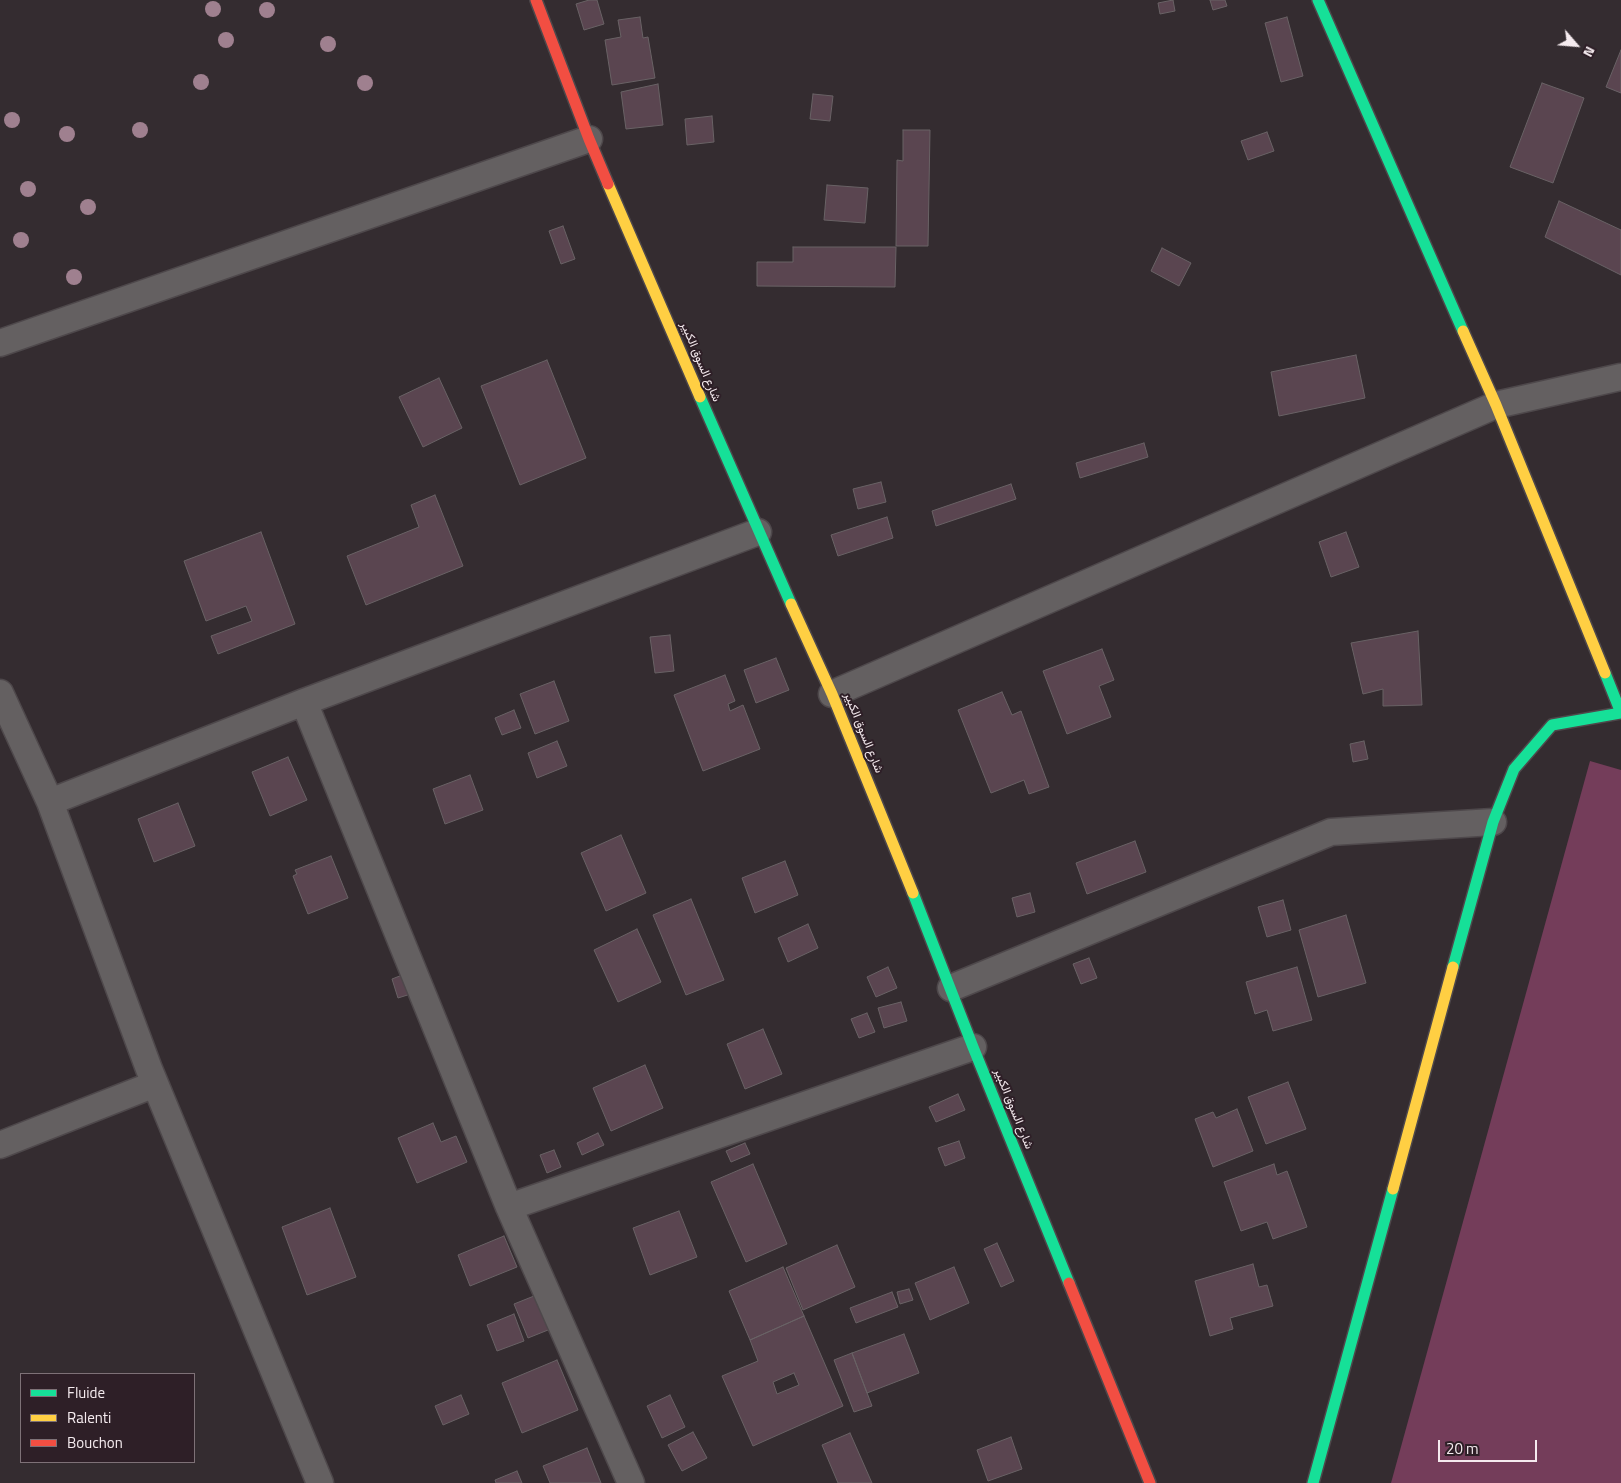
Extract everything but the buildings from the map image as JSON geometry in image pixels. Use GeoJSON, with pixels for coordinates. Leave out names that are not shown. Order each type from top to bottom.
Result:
{"type":"FeatureCollection","features":[{"type":"Feature","properties":{"kind":"street","name":"شارع السوق الكبير"},"geometry":{"type":"LineString","coordinates":[[536,0],[589,138],[758,532],[832,694],[1150,1483]]}},
{"type":"Feature","properties":{"kind":"street"},"geometry":{"type":"LineString","coordinates":[[1313,1483],[1493,822],[1514,769],[1552,725],[1621,713],[1496,405],[1318,0]]}},
{"type":"Feature","properties":{"kind":"street"},"geometry":{"type":"LineString","coordinates":[[0,343],[589,138]]}},
{"type":"Feature","properties":{"kind":"street"},"geometry":{"type":"LineString","coordinates":[[832,694],[1496,405],[1621,377]]}},
{"type":"Feature","properties":{"kind":"street"},"geometry":{"type":"LineString","coordinates":[[50,802],[304,702],[758,532]]}},
{"type":"Feature","properties":{"kind":"street"},"geometry":{"type":"LineString","coordinates":[[0,693],[50,802],[155,1084],[320,1483]]}},
{"type":"Feature","properties":{"kind":"street"},"geometry":{"type":"LineString","coordinates":[[304,702],[509,1207],[631,1483]]}},
{"type":"Feature","properties":{"kind":"street"},"geometry":{"type":"LineString","coordinates":[[951,988],[1331,832],[1493,822]]}},
{"type":"Feature","properties":{"kind":"street"},"geometry":{"type":"LineString","coordinates":[[509,1207],[973,1047]]}},
{"type":"Feature","properties":{"kind":"street"},"geometry":{"type":"LineString","coordinates":[[0,1145],[155,1084]]}},
{"type":"Feature","properties":{"kind":"shaded area"},"geometry":{"type":"Polygon","coordinates":[[[1590,761],[1621,770],[1621,1483],[1391,1483],[1590,761]]]}},
{"type":"Feature","properties":{"kind":"traffic: fast"},"geometry":{"type":"LineString","coordinates":[[1318,0],[1463,331]]}},
{"type":"Feature","properties":{"kind":"traffic: fast"},"geometry":{"type":"LineString","coordinates":[[700,397],[791,604]]}},
{"type":"Feature","properties":{"kind":"traffic: fast"},"geometry":{"type":"LineString","coordinates":[[1453,967],[1493,822],[1514,769],[1552,725],[1621,713],[1605,673]]}},
{"type":"Feature","properties":{"kind":"traffic: fast"},"geometry":{"type":"LineString","coordinates":[[913,893],[1069,1283]]}},
{"type":"Feature","properties":{"kind":"traffic: fast"},"geometry":{"type":"LineString","coordinates":[[1313,1483],[1393,1189]]}},
{"type":"Feature","properties":{"kind":"traffic: slow"},"geometry":{"type":"LineString","coordinates":[[608,184],[700,397]]}},
{"type":"Feature","properties":{"kind":"traffic: slow"},"geometry":{"type":"LineString","coordinates":[[1463,331],[1496,405],[1605,673]]}},
{"type":"Feature","properties":{"kind":"traffic: slow"},"geometry":{"type":"LineString","coordinates":[[791,604],[832,694],[913,893]]}},
{"type":"Feature","properties":{"kind":"traffic: slow"},"geometry":{"type":"LineString","coordinates":[[1393,1189],[1453,967]]}},
{"type":"Feature","properties":{"kind":"traffic: jam"},"geometry":{"type":"LineString","coordinates":[[536,0],[608,184]]}},
{"type":"Feature","properties":{"kind":"traffic: jam"},"geometry":{"type":"LineString","coordinates":[[1069,1283],[1150,1483]]}}]}
